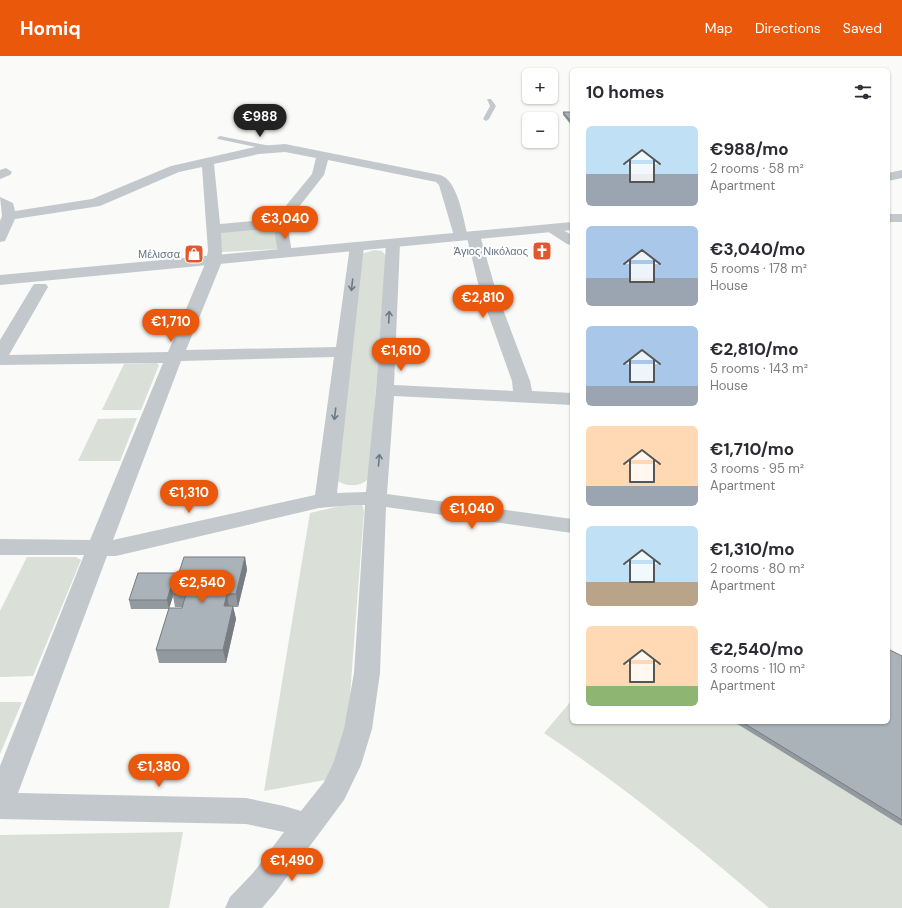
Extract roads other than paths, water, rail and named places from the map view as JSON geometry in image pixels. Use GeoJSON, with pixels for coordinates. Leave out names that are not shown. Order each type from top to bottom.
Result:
{"type":"FeatureCollection","features":[{"type":"Feature","properties":{"kind":"street"},"geometry":{"type":"LineString","coordinates":[[10,216],[95,203],[159,175],[208,161],[270,148],[298,149],[323,156],[440,179],[445,183],[488,291],[521,381],[523,397]]}},
{"type":"Feature","properties":{"kind":"street"},"geometry":{"type":"LineString","coordinates":[[213,229],[280,223],[318,175],[323,156]]}},
{"type":"Feature","properties":{"kind":"street"},"geometry":{"type":"LineString","coordinates":[[208,161],[214,261],[174,357],[0,804],[246,811],[284,819],[307,827]]}},
{"type":"Feature","properties":{"kind":"street"},"geometry":{"type":"LineString","coordinates":[[890,177],[902,174]]}},
{"type":"Feature","properties":{"kind":"street"},"geometry":{"type":"LineString","coordinates":[[0,201],[8,206],[10,216],[0,238]]}},
{"type":"Feature","properties":{"kind":"street"},"geometry":{"type":"LineString","coordinates":[[890,218],[902,218]]}},
{"type":"Feature","properties":{"kind":"street"},"geometry":{"type":"LineString","coordinates":[[280,223],[285,254]]}},
{"type":"Feature","properties":{"kind":"street"},"geometry":{"type":"LineString","coordinates":[[0,280],[570,226]]}},
{"type":"Feature","properties":{"kind":"street"},"geometry":{"type":"LineString","coordinates":[[552,228],[570,240]]}},
{"type":"Feature","properties":{"kind":"street"},"geometry":{"type":"LineString","coordinates":[[241,908],[264,883],[334,791],[348,764],[358,729],[367,673],[376,499],[393,243]]}},
{"type":"Feature","properties":{"kind":"street"},"geometry":{"type":"LineString","coordinates":[[325,500],[357,246]]}},
{"type":"Feature","properties":{"kind":"street"},"geometry":{"type":"LineString","coordinates":[[0,355],[40,287]]}},
{"type":"Feature","properties":{"kind":"street"},"geometry":{"type":"LineString","coordinates":[[0,360],[343,352]]}},
{"type":"Feature","properties":{"kind":"street"},"geometry":{"type":"LineString","coordinates":[[384,390],[570,399]]}},
{"type":"Feature","properties":{"kind":"street"},"geometry":{"type":"LineString","coordinates":[[0,547],[99,549],[122,547],[325,500],[376,499],[570,526]]}},
{"type":"Feature","properties":{"kind":"lane"},"geometry":{"type":"LineString","coordinates":[[486,119],[493,106],[489,100]]}},
{"type":"Feature","properties":{"kind":"lane"},"geometry":{"type":"LineString","coordinates":[[220,138],[270,148]]}},
{"type":"Feature","properties":{"kind":"place","name":"Άγιος Νικόλαος"},"geometry":{"type":"Point","coordinates":[542,251]}},
{"type":"Feature","properties":{"kind":"place","name":"Μέλισσα"},"geometry":{"type":"Point","coordinates":[194,254]}}]}
